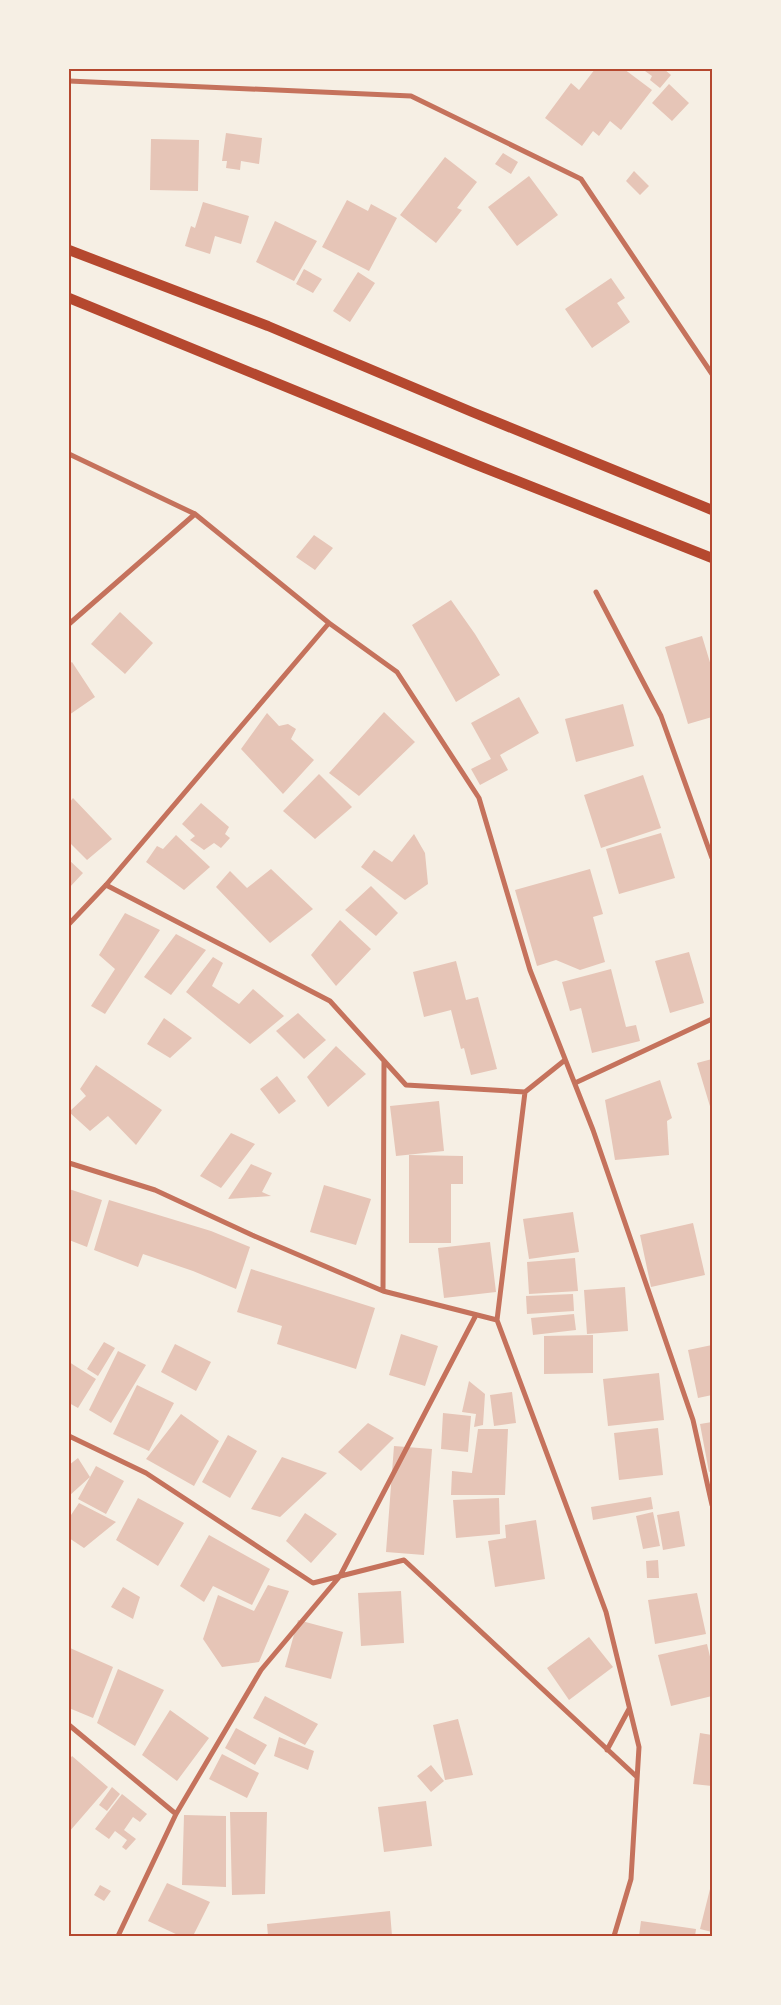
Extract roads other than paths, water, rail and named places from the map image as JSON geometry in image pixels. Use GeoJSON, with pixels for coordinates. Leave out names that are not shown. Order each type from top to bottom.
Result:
{"type":"FeatureCollection","features":[{"type":"Feature","properties":{"kind":"main road"},"geometry":{"type":"LineString","coordinates":[[69,250],[268,326],[472,412],[712,509]]}},
{"type":"Feature","properties":{"kind":"main road"},"geometry":{"type":"LineString","coordinates":[[69,298],[712,558]]}},
{"type":"Feature","properties":{"kind":"street"},"geometry":{"type":"LineString","coordinates":[[69,81],[411,96],[581,179],[712,374]]}},
{"type":"Feature","properties":{"kind":"street"},"geometry":{"type":"LineString","coordinates":[[69,454],[195,514],[329,623],[397,672],[479,798],[530,970],[593,1130],[693,1420],[712,1505]]}},
{"type":"Feature","properties":{"kind":"street"},"geometry":{"type":"LineString","coordinates":[[69,624],[195,514]]}},
{"type":"Feature","properties":{"kind":"street"},"geometry":{"type":"LineString","coordinates":[[596,592],[661,716],[712,858]]}},
{"type":"Feature","properties":{"kind":"street"},"geometry":{"type":"LineString","coordinates":[[69,924],[106,885],[329,623]]}},
{"type":"Feature","properties":{"kind":"street"},"geometry":{"type":"LineString","coordinates":[[106,885],[330,1001],[406,1085],[525,1092],[565,1060]]}},
{"type":"Feature","properties":{"kind":"street"},"geometry":{"type":"LineString","coordinates":[[575,1083],[712,1018]]}},
{"type":"Feature","properties":{"kind":"street"},"geometry":{"type":"LineString","coordinates":[[383,1291],[384,1060]]}},
{"type":"Feature","properties":{"kind":"street"},"geometry":{"type":"LineString","coordinates":[[525,1092],[496,1320],[606,1612],[639,1747],[631,1879],[614,1936]]}},
{"type":"Feature","properties":{"kind":"street"},"geometry":{"type":"LineString","coordinates":[[69,1163],[155,1190],[252,1235],[383,1291],[496,1320]]}},
{"type":"Feature","properties":{"kind":"street"},"geometry":{"type":"LineString","coordinates":[[118,1936],[176,1814],[261,1670],[340,1576],[476,1315]]}},
{"type":"Feature","properties":{"kind":"street"},"geometry":{"type":"LineString","coordinates":[[69,1436],[146,1472],[313,1583],[404,1560],[637,1777]]}},
{"type":"Feature","properties":{"kind":"street"},"geometry":{"type":"LineString","coordinates":[[607,1750],[629,1709]]}},
{"type":"Feature","properties":{"kind":"street"},"geometry":{"type":"LineString","coordinates":[[69,1725],[176,1814]]}}]}
